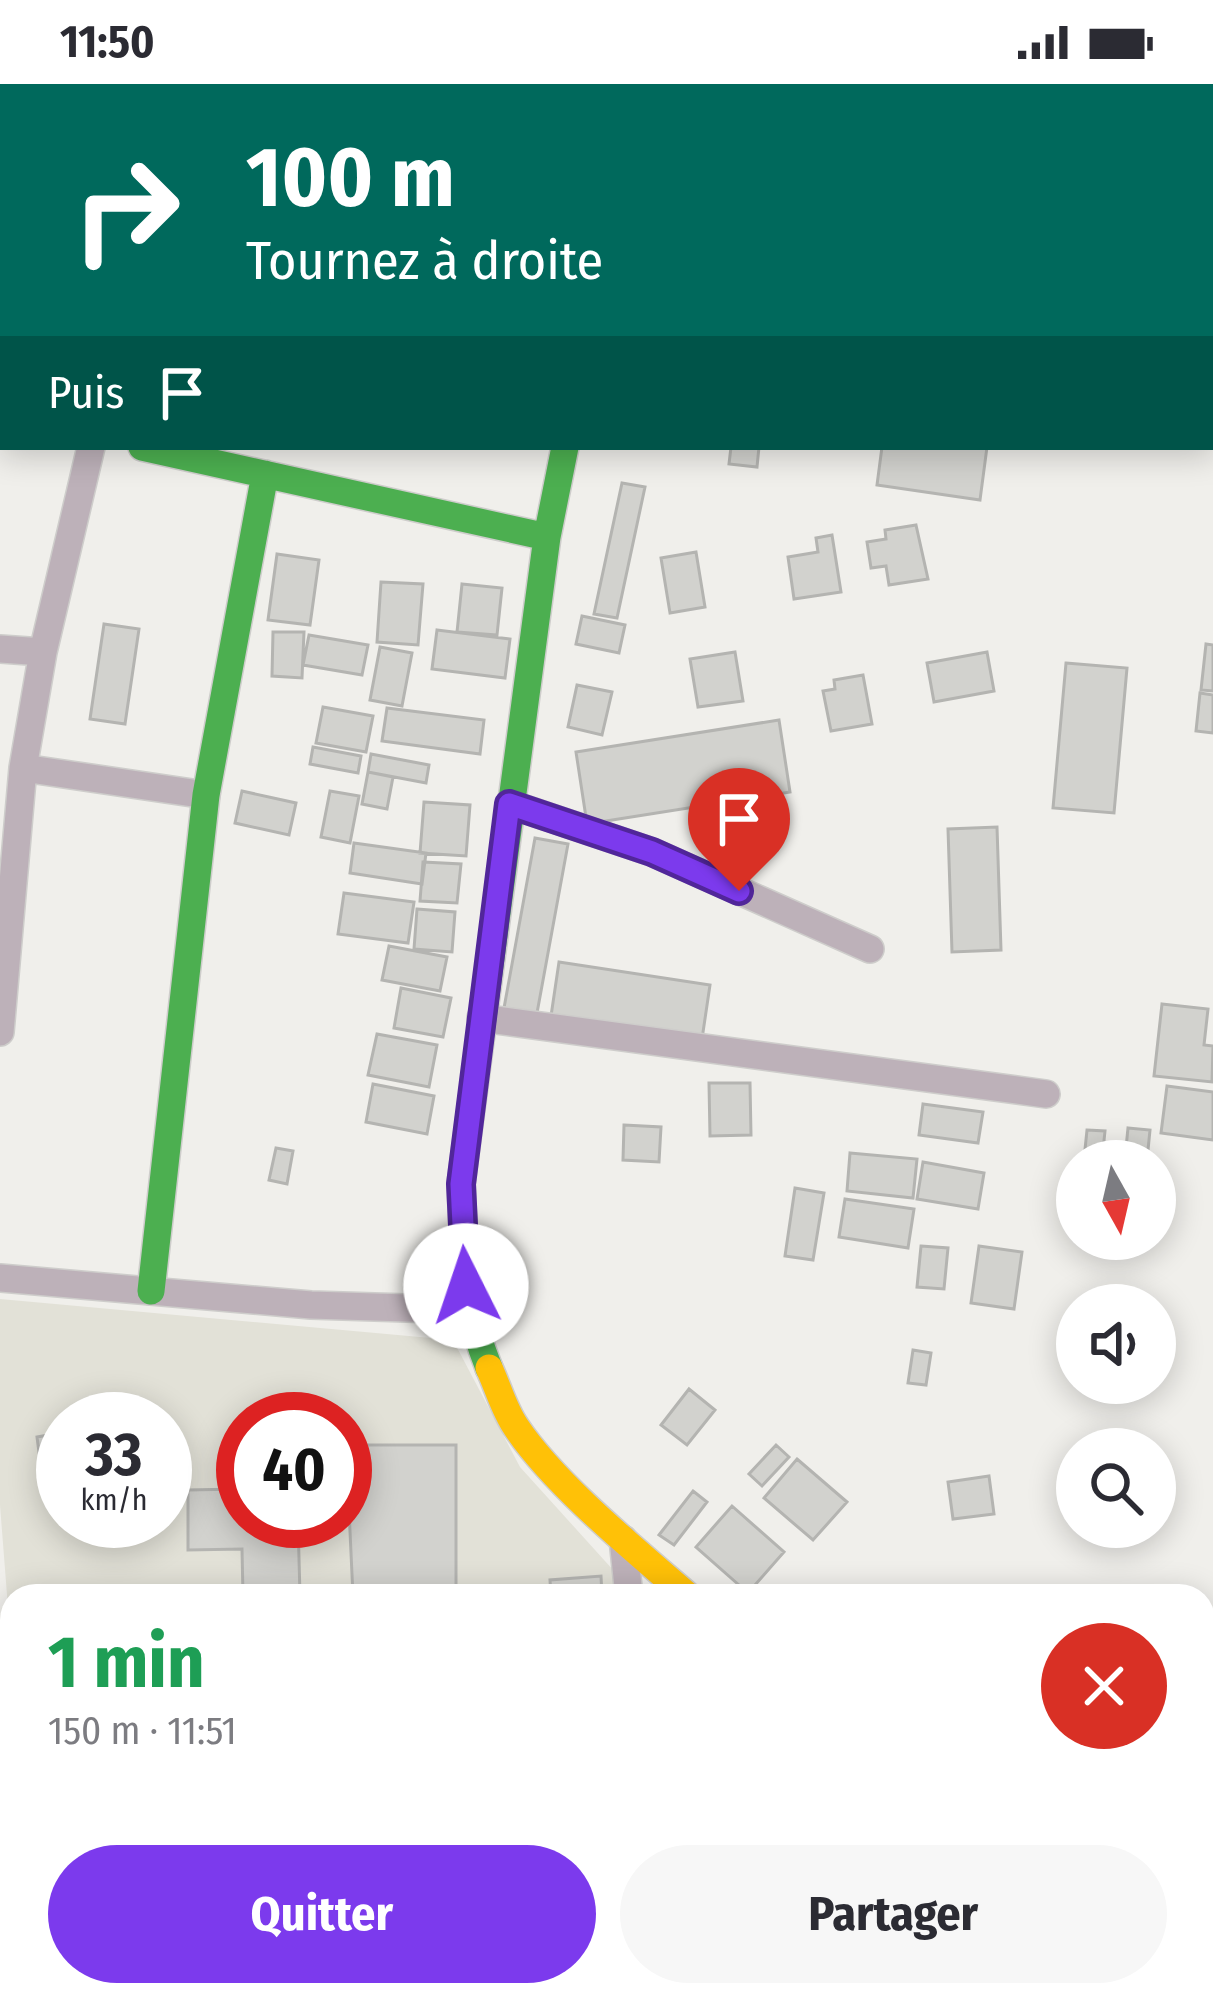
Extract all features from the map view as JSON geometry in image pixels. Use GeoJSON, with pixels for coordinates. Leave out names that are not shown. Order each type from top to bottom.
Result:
{"type":"FeatureCollection","features":[{"type":"Feature","properties":{"kind":"street"},"geometry":{"type":"LineString","coordinates":[[0,1032],[5,925],[23,768],[90,450]]}},
{"type":"Feature","properties":{"kind":"street"},"geometry":{"type":"LineString","coordinates":[[156,450],[548,537]]}},
{"type":"Feature","properties":{"kind":"street"},"geometry":{"type":"LineString","coordinates":[[564,450],[548,537],[481,1018],[461,1184],[462,1247],[470,1310],[491,1378],[513,1424],[534,1451],[674,1584]]}},
{"type":"Feature","properties":{"kind":"street"},"geometry":{"type":"LineString","coordinates":[[151,1291],[206,795],[265,474]]}},
{"type":"Feature","properties":{"kind":"street"},"geometry":{"type":"LineString","coordinates":[[0,649],[44,652]]}},
{"type":"Feature","properties":{"kind":"street"},"geometry":{"type":"LineString","coordinates":[[23,768],[206,795]]}},
{"type":"Feature","properties":{"kind":"street"},"geometry":{"type":"LineString","coordinates":[[509,804],[652,852],[870,949]]}},
{"type":"Feature","properties":{"kind":"street"},"geometry":{"type":"LineString","coordinates":[[481,1018],[1046,1094]]}},
{"type":"Feature","properties":{"kind":"street"},"geometry":{"type":"LineString","coordinates":[[0,1278],[311,1305],[470,1310]]}},
{"type":"Feature","properties":{"kind":"street"},"geometry":{"type":"LineString","coordinates":[[623,1539],[628,1584]]}},
{"type":"Feature","properties":{"kind":"shaded area"},"geometry":{"type":"Polygon","coordinates":[[[0,1299],[453,1340],[520,1467],[614,1571],[615,1584],[6,1584],[0,1505],[0,1299]]]}},
{"type":"Feature","properties":{"kind":"building"},"geometry":{"type":"Polygon","coordinates":[[[731,450],[759,450],[757,467],[729,464],[731,450]]]}},
{"type":"Feature","properties":{"kind":"building"},"geometry":{"type":"Polygon","coordinates":[[[882,450],[987,450],[980,500],[877,485],[882,450]]]}},
{"type":"Feature","properties":{"kind":"building"},"geometry":{"type":"Polygon","coordinates":[[[622,483],[645,487],[617,618],[594,614],[622,483]]]}},
{"type":"Feature","properties":{"kind":"building"},"geometry":{"type":"Polygon","coordinates":[[[916,525],[928,579],[889,585],[886,566],[871,568],[867,542],[886,539],[885,530],[916,525]]]}},
{"type":"Feature","properties":{"kind":"building"},"geometry":{"type":"Polygon","coordinates":[[[832,535],[841,592],[794,599],[788,557],[818,552],[816,538],[832,535]]]}},
{"type":"Feature","properties":{"kind":"building"},"geometry":{"type":"Polygon","coordinates":[[[696,552],[705,607],[670,613],[661,558],[696,552]]]}},
{"type":"Feature","properties":{"kind":"building"},"geometry":{"type":"Polygon","coordinates":[[[277,554],[319,560],[310,625],[268,620],[277,554]]]}},
{"type":"Feature","properties":{"kind":"building"},"geometry":{"type":"Polygon","coordinates":[[[381,582],[423,584],[418,645],[377,642],[381,582]]]}},
{"type":"Feature","properties":{"kind":"building"},"geometry":{"type":"Polygon","coordinates":[[[462,584],[502,588],[497,635],[457,632],[462,584]]]}},
{"type":"Feature","properties":{"kind":"building"},"geometry":{"type":"Polygon","coordinates":[[[582,616],[625,625],[619,653],[576,644],[582,616]]]}},
{"type":"Feature","properties":{"kind":"building"},"geometry":{"type":"Polygon","coordinates":[[[104,624],[139,629],[125,724],[90,719],[104,624]]]}},
{"type":"Feature","properties":{"kind":"building"},"geometry":{"type":"Polygon","coordinates":[[[437,630],[510,639],[505,678],[432,669],[437,630]]]}},
{"type":"Feature","properties":{"kind":"building"},"geometry":{"type":"Polygon","coordinates":[[[273,632],[304,632],[302,678],[272,676],[273,632]]]}},
{"type":"Feature","properties":{"kind":"building"},"geometry":{"type":"Polygon","coordinates":[[[309,635],[368,645],[362,675],[303,665],[309,635]]]}},
{"type":"Feature","properties":{"kind":"building"},"geometry":{"type":"Polygon","coordinates":[[[1206,644],[1213,645],[1213,691],[1201,690],[1206,644]]]}},
{"type":"Feature","properties":{"kind":"building"},"geometry":{"type":"Polygon","coordinates":[[[380,647],[412,653],[402,706],[370,700],[380,647]]]}},
{"type":"Feature","properties":{"kind":"building"},"geometry":{"type":"Polygon","coordinates":[[[735,652],[743,701],[698,707],[690,659],[735,652]]]}},
{"type":"Feature","properties":{"kind":"building"},"geometry":{"type":"Polygon","coordinates":[[[987,652],[994,691],[934,702],[927,663],[987,652]]]}},
{"type":"Feature","properties":{"kind":"building"},"geometry":{"type":"Polygon","coordinates":[[[1066,663],[1127,668],[1114,813],[1053,808],[1066,663]]]}},
{"type":"Feature","properties":{"kind":"building"},"geometry":{"type":"Polygon","coordinates":[[[863,675],[872,724],[831,731],[823,691],[835,689],[834,680],[863,675]]]}},
{"type":"Feature","properties":{"kind":"building"},"geometry":{"type":"Polygon","coordinates":[[[577,685],[612,692],[602,735],[568,727],[577,685]]]}},
{"type":"Feature","properties":{"kind":"building"},"geometry":{"type":"Polygon","coordinates":[[[1200,693],[1213,695],[1213,733],[1196,731],[1200,693]]]}},
{"type":"Feature","properties":{"kind":"building"},"geometry":{"type":"Polygon","coordinates":[[[323,707],[373,716],[366,752],[316,743],[323,707]]]}},
{"type":"Feature","properties":{"kind":"building"},"geometry":{"type":"Polygon","coordinates":[[[387,708],[484,720],[480,754],[382,741],[387,708]]]}},
{"type":"Feature","properties":{"kind":"building"},"geometry":{"type":"Polygon","coordinates":[[[779,720],[790,792],[587,824],[576,752],[779,720]]]}},
{"type":"Feature","properties":{"kind":"building"},"geometry":{"type":"Polygon","coordinates":[[[313,747],[361,756],[358,773],[310,764],[313,747]]]}},
{"type":"Feature","properties":{"kind":"building"},"geometry":{"type":"Polygon","coordinates":[[[371,754],[429,765],[426,783],[368,772],[371,754]]]}},
{"type":"Feature","properties":{"kind":"building"},"geometry":{"type":"Polygon","coordinates":[[[368,772],[393,777],[387,809],[362,804],[368,772]]]}},
{"type":"Feature","properties":{"kind":"building"},"geometry":{"type":"Polygon","coordinates":[[[242,791],[296,803],[289,835],[235,823],[242,791]]]}},
{"type":"Feature","properties":{"kind":"building"},"geometry":{"type":"Polygon","coordinates":[[[330,791],[359,796],[350,843],[321,837],[330,791]]]}},
{"type":"Feature","properties":{"kind":"building"},"geometry":{"type":"Polygon","coordinates":[[[424,802],[470,805],[466,856],[420,853],[424,802]]]}},
{"type":"Feature","properties":{"kind":"building"},"geometry":{"type":"Polygon","coordinates":[[[997,827],[1001,950],[952,952],[948,829],[997,827]]]}},
{"type":"Feature","properties":{"kind":"building"},"geometry":{"type":"Polygon","coordinates":[[[535,838],[568,844],[537,1013],[504,1008],[535,838]]]}},
{"type":"Feature","properties":{"kind":"building"},"geometry":{"type":"Polygon","coordinates":[[[354,843],[426,853],[422,884],[350,873],[354,843]]]}},
{"type":"Feature","properties":{"kind":"building"},"geometry":{"type":"Polygon","coordinates":[[[423,862],[461,864],[457,903],[420,901],[423,862]]]}},
{"type":"Feature","properties":{"kind":"building"},"geometry":{"type":"Polygon","coordinates":[[[344,893],[414,902],[408,943],[338,934],[344,893]]]}},
{"type":"Feature","properties":{"kind":"building"},"geometry":{"type":"Polygon","coordinates":[[[417,909],[455,912],[452,952],[414,949],[417,909]]]}},
{"type":"Feature","properties":{"kind":"building"},"geometry":{"type":"Polygon","coordinates":[[[389,946],[447,957],[440,991],[382,980],[389,946]]]}},
{"type":"Feature","properties":{"kind":"building"},"geometry":{"type":"Polygon","coordinates":[[[559,962],[710,985],[702,1039],[551,1016],[559,962]]]}},
{"type":"Feature","properties":{"kind":"building"},"geometry":{"type":"Polygon","coordinates":[[[401,988],[451,998],[443,1037],[394,1028],[401,988]]]}},
{"type":"Feature","properties":{"kind":"building"},"geometry":{"type":"Polygon","coordinates":[[[1162,1004],[1208,1009],[1204,1045],[1213,1046],[1212,1082],[1154,1076],[1162,1004]]]}},
{"type":"Feature","properties":{"kind":"building"},"geometry":{"type":"Polygon","coordinates":[[[377,1034],[437,1045],[429,1087],[368,1075],[377,1034]]]}},
{"type":"Feature","properties":{"kind":"building"},"geometry":{"type":"Polygon","coordinates":[[[709,1083],[750,1083],[751,1135],[710,1136],[709,1083]]]}},
{"type":"Feature","properties":{"kind":"building"},"geometry":{"type":"Polygon","coordinates":[[[373,1084],[434,1096],[427,1134],[366,1122],[373,1084]]]}},
{"type":"Feature","properties":{"kind":"building"},"geometry":{"type":"Polygon","coordinates":[[[1167,1086],[1213,1092],[1213,1140],[1161,1133],[1167,1086]]]}},
{"type":"Feature","properties":{"kind":"building"},"geometry":{"type":"Polygon","coordinates":[[[923,1104],[983,1112],[978,1143],[919,1135],[923,1104]]]}},
{"type":"Feature","properties":{"kind":"building"},"geometry":{"type":"Polygon","coordinates":[[[624,1125],[661,1127],[659,1162],[623,1160],[624,1125]]]}},
{"type":"Feature","properties":{"kind":"building"},"geometry":{"type":"Polygon","coordinates":[[[1128,1128],[1150,1130],[1149,1140],[1127,1140],[1128,1128]]]}},
{"type":"Feature","properties":{"kind":"building"},"geometry":{"type":"Polygon","coordinates":[[[1087,1130],[1105,1131],[1104,1140],[1086,1140],[1087,1130]]]}},
{"type":"Feature","properties":{"kind":"building"},"geometry":{"type":"Polygon","coordinates":[[[276,1148],[293,1151],[287,1184],[269,1180],[276,1148]]]}},
{"type":"Feature","properties":{"kind":"building"},"geometry":{"type":"Polygon","coordinates":[[[850,1153],[917,1159],[913,1198],[847,1191],[850,1153]]]}},
{"type":"Feature","properties":{"kind":"building"},"geometry":{"type":"Polygon","coordinates":[[[923,1162],[984,1173],[978,1209],[917,1199],[923,1162]]]}},
{"type":"Feature","properties":{"kind":"building"},"geometry":{"type":"Polygon","coordinates":[[[795,1188],[824,1193],[813,1260],[785,1256],[795,1188]]]}},
{"type":"Feature","properties":{"kind":"building"},"geometry":{"type":"Polygon","coordinates":[[[845,1199],[914,1209],[908,1248],[839,1237],[845,1199]]]}},
{"type":"Feature","properties":{"kind":"building"},"geometry":{"type":"Polygon","coordinates":[[[921,1246],[948,1248],[944,1289],[917,1287],[921,1246]]]}},
{"type":"Feature","properties":{"kind":"building"},"geometry":{"type":"Polygon","coordinates":[[[979,1246],[1022,1252],[1014,1309],[971,1303],[979,1246]]]}},
{"type":"Feature","properties":{"kind":"building"},"geometry":{"type":"Polygon","coordinates":[[[913,1350],[931,1353],[926,1385],[908,1383],[913,1350]]]}},
{"type":"Feature","properties":{"kind":"building"},"geometry":{"type":"Polygon","coordinates":[[[689,1389],[715,1410],[687,1445],[661,1425],[689,1389]]]}},
{"type":"Feature","properties":{"kind":"building"},"geometry":{"type":"Polygon","coordinates":[[[372,1445],[456,1445],[456,1584],[352,1584],[351,1548],[372,1548],[372,1445]]]}},
{"type":"Feature","properties":{"kind":"building"},"geometry":{"type":"Polygon","coordinates":[[[776,1445],[789,1457],[762,1486],[749,1474],[776,1445]]]}},
{"type":"Feature","properties":{"kind":"building"},"geometry":{"type":"Polygon","coordinates":[[[797,1459],[847,1502],[813,1540],[764,1498],[797,1459]]]}},
{"type":"Feature","properties":{"kind":"building"},"geometry":{"type":"Polygon","coordinates":[[[989,1476],[994,1514],[953,1519],[948,1482],[989,1476]]]}},
{"type":"Feature","properties":{"kind":"building"},"geometry":{"type":"Polygon","coordinates":[[[216,1489],[216,1548],[299,1548],[300,1584],[243,1584],[242,1549],[188,1550],[192,1548],[192,1490],[216,1489]]]}},
{"type":"Feature","properties":{"kind":"building"},"geometry":{"type":"Polygon","coordinates":[[[693,1491],[707,1502],[674,1545],[659,1535],[693,1491]]]}},
{"type":"Feature","properties":{"kind":"building"},"geometry":{"type":"Polygon","coordinates":[[[732,1506],[784,1552],[756,1584],[738,1584],[696,1547],[732,1506]]]}},
{"type":"Feature","properties":{"kind":"building"},"geometry":{"type":"Polygon","coordinates":[[[601,1576],[601,1584],[550,1584],[550,1580],[601,1576]]]}},
{"type":"Feature","properties":{"kind":"traffic: fast"},"geometry":{"type":"LineString","coordinates":[[156,450],[547,537]]}},
{"type":"Feature","properties":{"kind":"traffic: fast"},"geometry":{"type":"LineString","coordinates":[[489,1368],[470,1300],[461,1184],[547,537],[564,450]]}},
{"type":"Feature","properties":{"kind":"traffic: fast"},"geometry":{"type":"LineString","coordinates":[[151,1291],[206,795],[265,474]]}},
{"type":"Feature","properties":{"kind":"traffic: slow"},"geometry":{"type":"LineString","coordinates":[[489,1368],[512,1420],[532,1449],[596,1516],[674,1584]]}},
{"type":"Feature","properties":{"kind":"route"},"geometry":{"type":"LineString","coordinates":[[466,1286],[461,1184],[509,804],[652,852],[739,891]]}}]}
